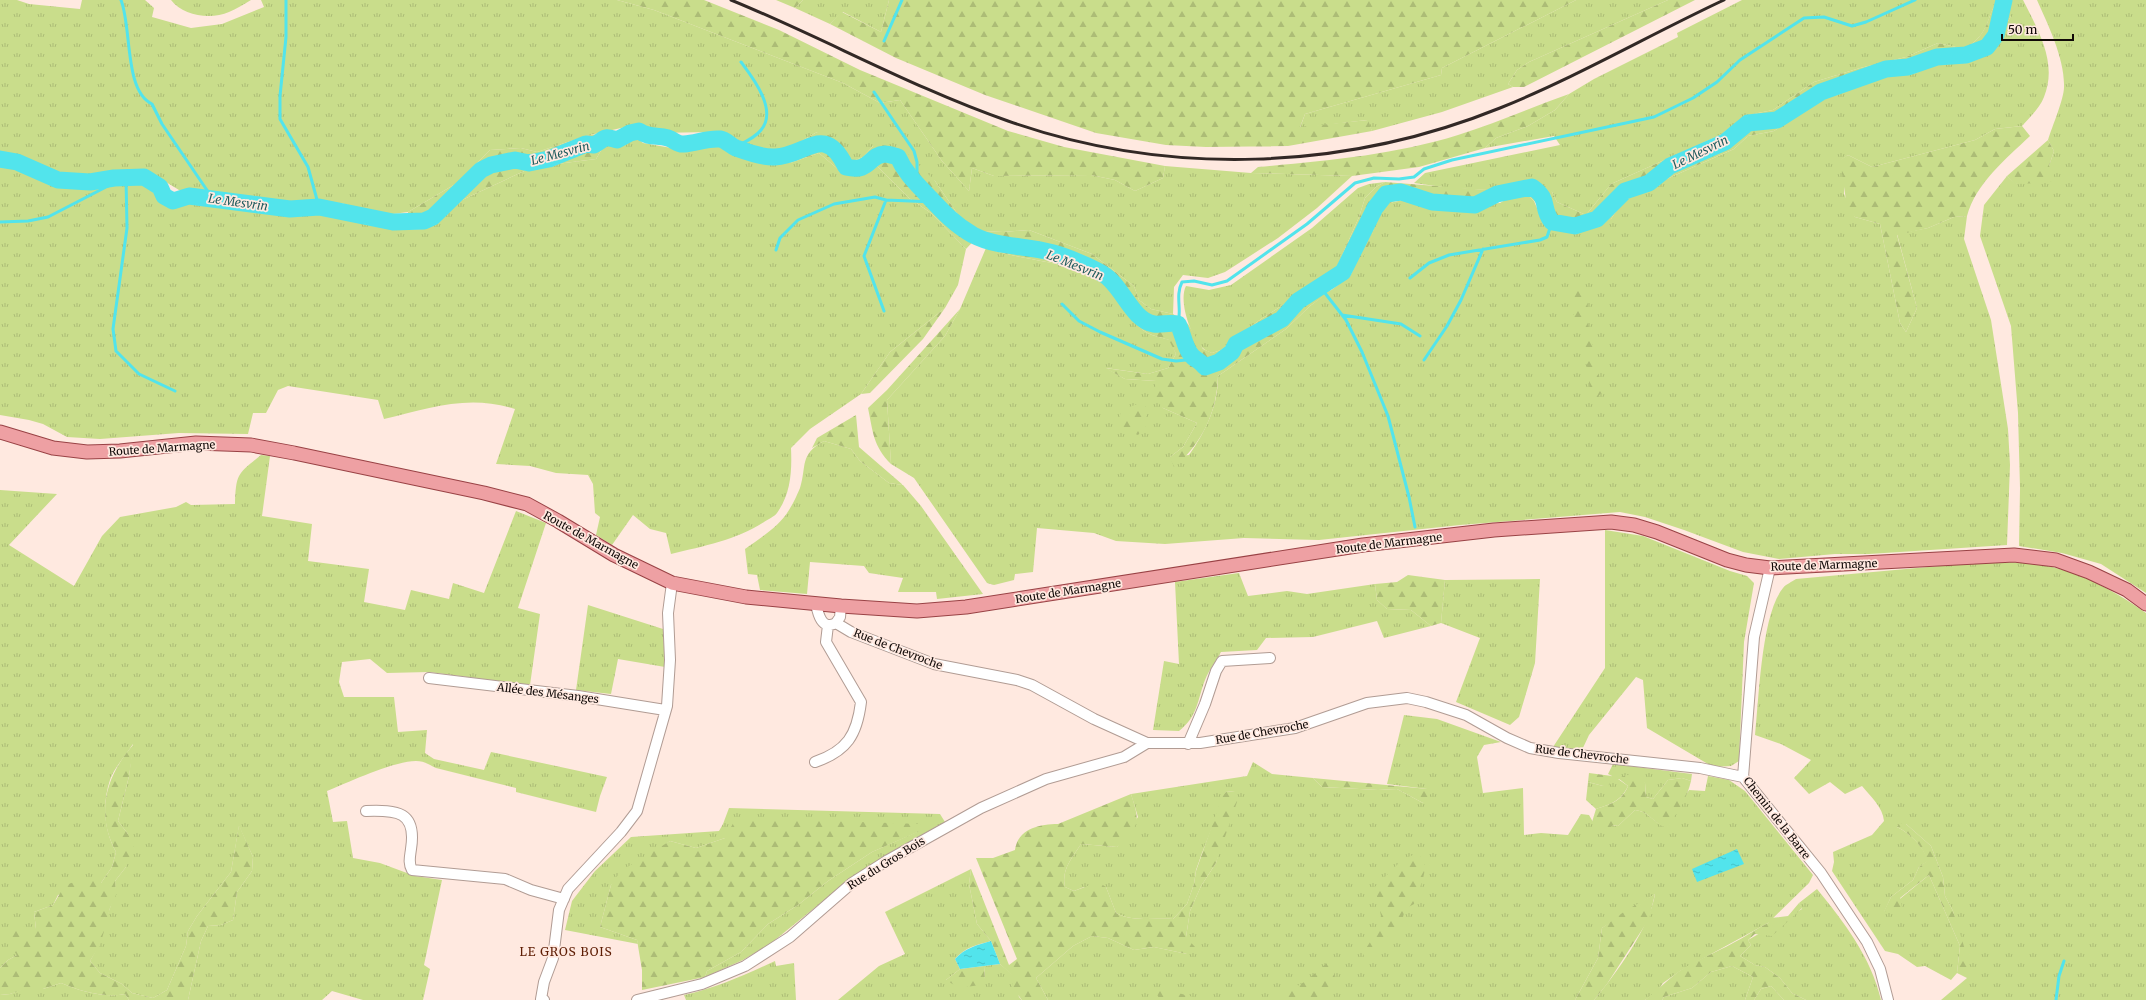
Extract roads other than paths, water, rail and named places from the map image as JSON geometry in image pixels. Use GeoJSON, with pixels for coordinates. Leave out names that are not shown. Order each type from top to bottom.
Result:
{"type":"FeatureCollection","features":[{"type":"Feature","properties":{"kind":"main road","name":"Route de Marmagne"},"geometry":{"type":"LineString","coordinates":[[0,432],[53,448],[87,452],[120,451],[196,443],[251,445],[484,493],[527,504],[558,520],[614,555],[672,583],[746,597],[816,604],[918,611],[966,607],[1364,545],[1494,530],[1611,522],[1634,525],[1656,532],[1727,560],[1746,565],[1770,568],[2014,555],[2056,560],[2089,572],[2127,590],[2146,604]]}},
{"type":"Feature","properties":{"kind":"street","name":"Chemin de la Barre"},"geometry":{"type":"LineString","coordinates":[[1770,568],[1754,637],[1743,777],[1821,873],[1867,942],[1880,969],[1888,1000]]}},
{"type":"Feature","properties":{"kind":"street"},"geometry":{"type":"LineString","coordinates":[[541,1000],[544,982],[554,958],[559,910],[568,889],[621,832],[637,811],[666,710],[670,660],[668,613],[672,583]]}},
{"type":"Feature","properties":{"kind":"street"},"geometry":{"type":"LineString","coordinates":[[816,604],[818,617],[823,622],[832,624]]}},
{"type":"Feature","properties":{"kind":"street"},"geometry":{"type":"LineString","coordinates":[[815,762],[831,756],[845,746],[853,734],[861,702],[826,642],[832,624],[840,617],[841,606]]}},
{"type":"Feature","properties":{"kind":"street","name":"Rue de Chevroche"},"geometry":{"type":"LineString","coordinates":[[832,624],[934,664],[1017,680],[1032,685],[1094,719],[1147,743],[1188,744],[1295,728],[1367,703],[1407,698],[1433,704],[1466,715],[1518,744],[1544,751],[1700,768],[1743,777]]}},
{"type":"Feature","properties":{"kind":"street"},"geometry":{"type":"LineString","coordinates":[[1188,744],[1205,704],[1216,671],[1222,661],[1270,658]]}},
{"type":"Feature","properties":{"kind":"street","name":"Allée des Mésanges"},"geometry":{"type":"LineString","coordinates":[[429,678],[578,696],[666,710]]}},
{"type":"Feature","properties":{"kind":"street","name":"Rue du Gros Bois"},"geometry":{"type":"LineString","coordinates":[[637,1000],[654,998],[702,984],[745,966],[790,936],[852,883],[981,808],[1046,779],[1124,757],[1147,743]]}},
{"type":"Feature","properties":{"kind":"street"},"geometry":{"type":"LineString","coordinates":[[366,811],[397,811],[406,818],[413,832],[409,865],[412,870],[505,879],[531,890],[564,899]]}},
{"type":"Feature","properties":{"kind":"water"},"geometry":{"type":"Polygon","coordinates":[[[1737,849],[1744,864],[1697,882],[1692,869],[1737,849]]]}},
{"type":"Feature","properties":{"kind":"water"},"geometry":{"type":"Polygon","coordinates":[[[991,941],[1000,964],[960,969],[955,959],[959,955],[972,947],[991,941]]]}},
{"type":"Feature","properties":{"kind":"waterway"},"geometry":{"type":"LineString","coordinates":[[121,0],[127,26],[130,58],[137,86],[143,97],[152,104],[162,124],[213,199]]}},
{"type":"Feature","properties":{"kind":"waterway"},"geometry":{"type":"LineString","coordinates":[[286,0],[286,37],[280,96],[280,119],[308,167],[319,207]]}},
{"type":"Feature","properties":{"kind":"waterway"},"geometry":{"type":"LineString","coordinates":[[884,41],[902,0]]}},
{"type":"Feature","properties":{"kind":"waterway"},"geometry":{"type":"LineString","coordinates":[[1178,324],[1179,292],[1182,282],[1194,281],[1212,285],[1227,281],[1307,224],[1355,183],[1374,178],[1399,179],[1414,177],[1424,169],[1452,160],[1654,117],[1693,98],[1717,82],[1740,60],[1804,18],[1824,17],[1852,26],[1866,22],[1915,0]]}},
{"type":"Feature","properties":{"kind":"waterway","name":"Le Mesvrin"},"geometry":{"type":"LineString","coordinates":[[0,159],[17,162],[58,180],[90,182],[114,178],[144,177],[160,187],[164,196],[173,201],[189,196],[290,209],[319,207],[393,222],[424,221],[433,217],[481,170],[491,165],[515,160],[529,163],[549,159],[586,144],[594,145],[604,138],[617,140],[630,133],[639,131],[650,136],[668,138],[682,144],[720,139],[740,150],[766,157],[786,155],[814,145],[822,144],[830,146],[838,154],[846,167],[854,168],[865,166],[879,155],[888,154],[898,157],[912,178],[939,208],[955,223],[973,235],[992,242],[1043,250],[1072,259],[1110,279],[1133,310],[1146,321],[1154,324],[1178,324],[1190,354],[1205,367],[1219,362],[1232,352],[1236,344],[1282,319],[1298,301],[1343,272],[1375,208],[1386,194],[1401,192],[1432,202],[1475,205],[1497,194],[1532,187],[1544,200],[1546,212],[1552,222],[1575,226],[1597,219],[1625,191],[1649,183],[1670,166],[1725,142],[1748,123],[1777,120],[1821,92],[1886,69],[1908,67],[1937,57],[1966,55],[1987,47],[1996,35],[2004,0]]}},
{"type":"Feature","properties":{"kind":"waterway"},"geometry":{"type":"LineString","coordinates":[[735,147],[749,140],[761,130],[766,122],[767,113],[762,94],[741,62]]}},
{"type":"Feature","properties":{"kind":"waterway"},"geometry":{"type":"LineString","coordinates":[[874,92],[914,151],[917,162],[917,184]]}},
{"type":"Feature","properties":{"kind":"waterway"},"geometry":{"type":"LineString","coordinates":[[0,222],[28,221],[48,217],[108,186],[114,178]]}},
{"type":"Feature","properties":{"kind":"waterway"},"geometry":{"type":"LineString","coordinates":[[126,178],[127,228],[113,329],[116,351],[139,374],[175,391]]}},
{"type":"Feature","properties":{"kind":"waterway"},"geometry":{"type":"LineString","coordinates":[[776,250],[780,238],[798,220],[834,204],[875,197],[886,200],[934,202]]}},
{"type":"Feature","properties":{"kind":"waterway"},"geometry":{"type":"LineString","coordinates":[[884,311],[864,256],[886,200]]}},
{"type":"Feature","properties":{"kind":"waterway"},"geometry":{"type":"LineString","coordinates":[[1410,278],[1429,263],[1449,255],[1540,240],[1547,237],[1552,222]]}},
{"type":"Feature","properties":{"kind":"waterway"},"geometry":{"type":"LineString","coordinates":[[1424,360],[1447,326],[1461,300],[1483,249]]}},
{"type":"Feature","properties":{"kind":"waterway"},"geometry":{"type":"LineString","coordinates":[[1321,288],[1346,320],[1362,352],[1388,416],[1409,497],[1415,527]]}},
{"type":"Feature","properties":{"kind":"waterway"},"geometry":{"type":"LineString","coordinates":[[1062,304],[1079,321],[1100,332],[1162,359],[1176,361],[1186,360],[1193,357]]}},
{"type":"Feature","properties":{"kind":"waterway"},"geometry":{"type":"LineString","coordinates":[[1342,315],[1401,324],[1420,336]]}},
{"type":"Feature","properties":{"kind":"waterway"},"geometry":{"type":"LineString","coordinates":[[2056,1000],[2059,976],[2064,961]]}},
{"type":"Feature","properties":{"kind":"railway"},"geometry":{"type":"LineString","coordinates":[[731,0],[800,30],[938,94],[1008,121],[1068,139],[1130,151],[1192,158],[1255,159],[1318,155],[1380,144],[1441,129],[1529,96],[1724,0]]}},
{"type":"Feature","properties":{"kind":"district","name":"LE GROS BOIS"},"geometry":{"type":"Point","coordinates":[566,951]}}]}
